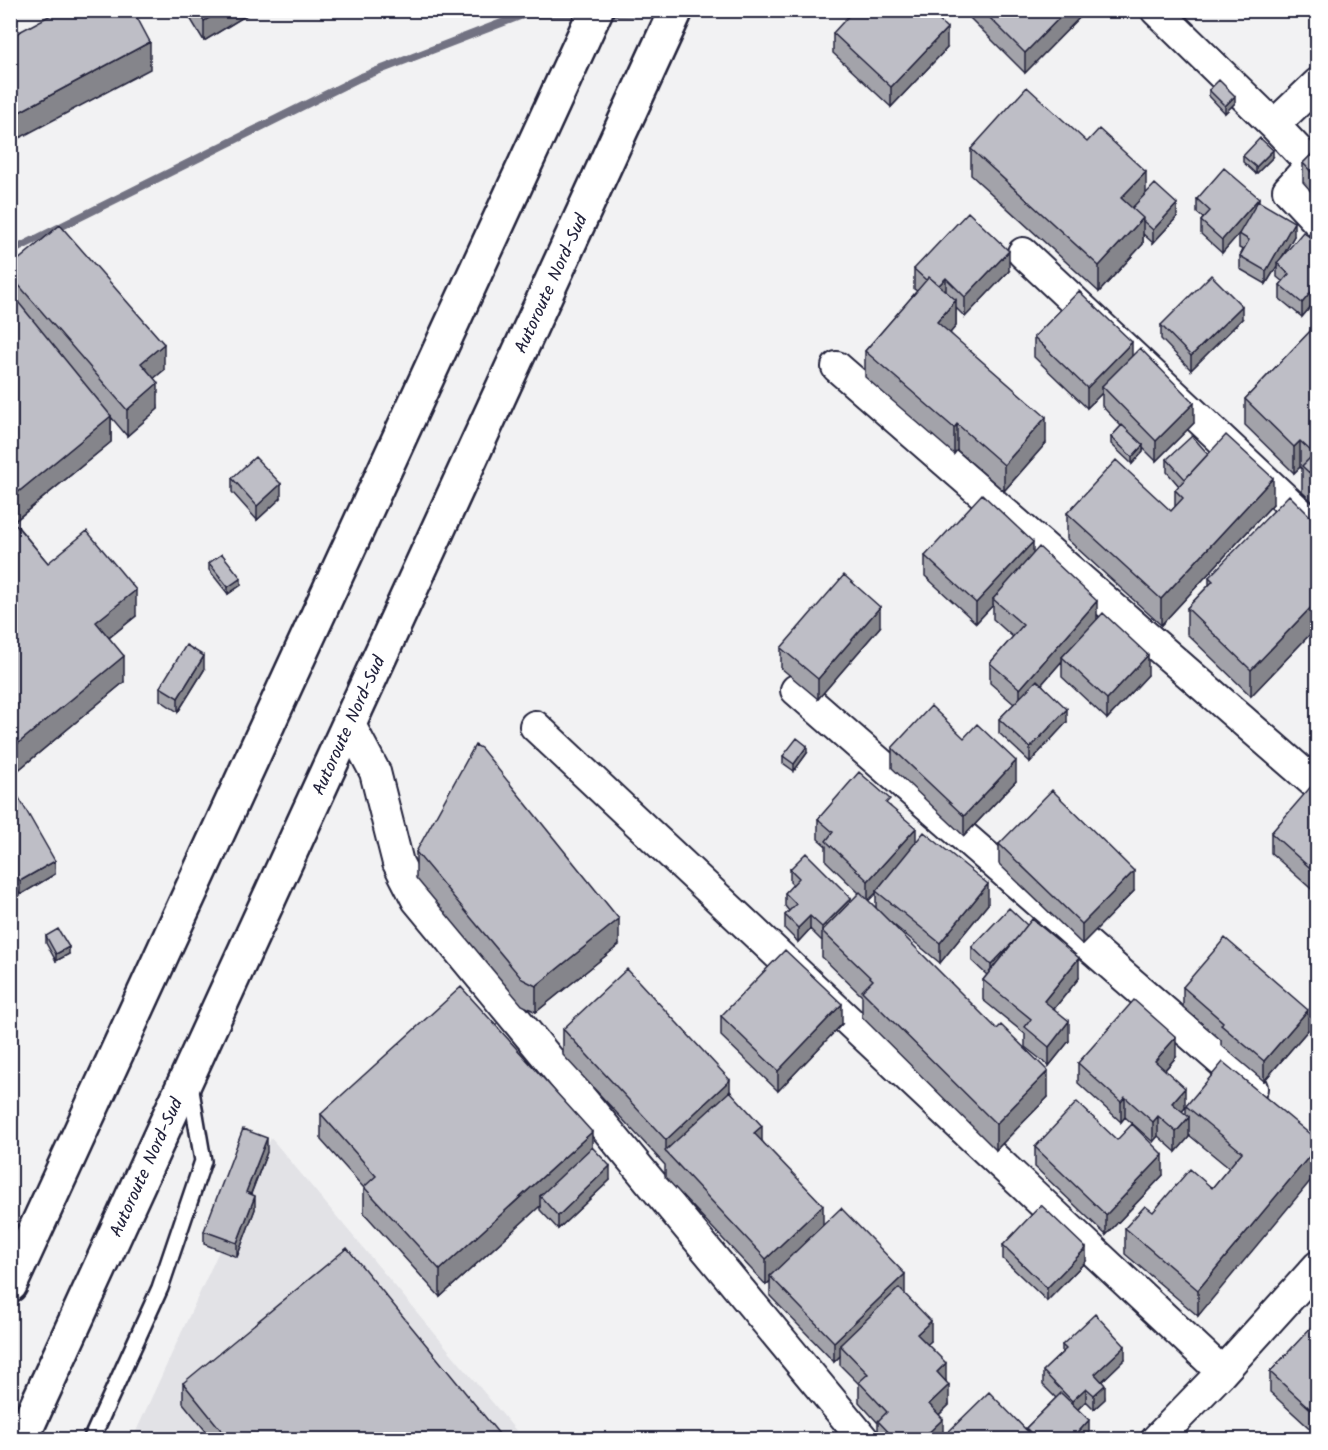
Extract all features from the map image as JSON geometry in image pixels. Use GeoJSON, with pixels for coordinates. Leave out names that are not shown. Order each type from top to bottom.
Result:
{"type":"FeatureCollection","features":[{"type":"Feature","properties":{"kind":"highway"},"geometry":{"type":"LineString","coordinates":[[10,1285],[596,10]]}},
{"type":"Feature","properties":{"kind":"highway","name":"Autoroute Nord-Sud"},"geometry":{"type":"LineString","coordinates":[[21,1440],[676,10]]}},
{"type":"Feature","properties":{"kind":"street"},"geometry":{"type":"LineString","coordinates":[[1156,10],[1309,162],[1309,167],[1288,190],[1317,222]]}},
{"type":"Feature","properties":{"kind":"street"},"geometry":{"type":"LineString","coordinates":[[1274,125],[1317,83]]}},
{"type":"Feature","properties":{"kind":"street"},"geometry":{"type":"LineString","coordinates":[[1023,253],[1317,530]]}},
{"type":"Feature","properties":{"kind":"street"},"geometry":{"type":"LineString","coordinates":[[837,368],[1317,786]]}},
{"type":"Feature","properties":{"kind":"street"},"geometry":{"type":"LineString","coordinates":[[796,690],[1273,1106]]}},
{"type":"Feature","properties":{"kind":"street"},"geometry":{"type":"LineString","coordinates":[[349,723],[375,772],[398,863],[417,900],[864,1440]]}},
{"type":"Feature","properties":{"kind":"street"},"geometry":{"type":"LineString","coordinates":[[535,726],[1222,1372]]}},
{"type":"Feature","properties":{"kind":"street"},"geometry":{"type":"LineString","coordinates":[[1156,1440],[1222,1372],[1317,1266]]}},
{"type":"Feature","properties":{"kind":"lane"},"geometry":{"type":"LineString","coordinates":[[91,1440],[160,1288],[204,1161],[189,1074]]}},
{"type":"Feature","properties":{"kind":"shaded area"},"geometry":{"type":"Polygon","coordinates":[[[271,1138],[523,1439],[132,1440],[271,1138]]]}},
{"type":"Feature","properties":{"kind":"building"},"geometry":{"type":"Polygon","coordinates":[[[60,10],[133,10],[150,42],[10,117],[10,37],[60,10]]]}},
{"type":"Feature","properties":{"kind":"building"},"geometry":{"type":"Polygon","coordinates":[[[198,10],[222,10],[204,21],[198,10]]]}},
{"type":"Feature","properties":{"kind":"building"},"geometry":{"type":"Polygon","coordinates":[[[854,10],[928,10],[947,28],[891,87],[833,33],[854,10]]]}},
{"type":"Feature","properties":{"kind":"building"},"geometry":{"type":"Polygon","coordinates":[[[982,10],[1067,10],[1025,53],[982,10]]]}},
{"type":"Feature","properties":{"kind":"building"},"geometry":{"type":"Polygon","coordinates":[[[1219,80],[1235,96],[1225,106],[1209,90],[1219,80]]]}},
{"type":"Feature","properties":{"kind":"building"},"geometry":{"type":"Polygon","coordinates":[[[1027,87],[1087,142],[1099,129],[1146,172],[1121,198],[1143,218],[1099,266],[971,149],[1027,87]]]}},
{"type":"Feature","properties":{"kind":"building"},"geometry":{"type":"Polygon","coordinates":[[[1260,138],[1273,150],[1256,167],[1243,156],[1260,138]]]}},
{"type":"Feature","properties":{"kind":"building"},"geometry":{"type":"Polygon","coordinates":[[[1317,149],[1317,178],[1303,163],[1317,149]]]}},
{"type":"Feature","properties":{"kind":"building"},"geometry":{"type":"Polygon","coordinates":[[[1224,168],[1259,198],[1222,240],[1201,221],[1210,211],[1197,199],[1224,168]]]}},
{"type":"Feature","properties":{"kind":"building"},"geometry":{"type":"Polygon","coordinates":[[[1155,184],[1177,204],[1153,230],[1132,208],[1155,184]]]}},
{"type":"Feature","properties":{"kind":"building"},"geometry":{"type":"Polygon","coordinates":[[[1258,201],[1294,222],[1266,271],[1240,256],[1249,240],[1239,234],[1258,201]]]}},
{"type":"Feature","properties":{"kind":"building"},"geometry":{"type":"Polygon","coordinates":[[[968,212],[1009,251],[965,297],[946,278],[939,285],[929,277],[926,280],[914,269],[968,212]]]}},
{"type":"Feature","properties":{"kind":"building"},"geometry":{"type":"Polygon","coordinates":[[[60,225],[164,344],[141,363],[158,383],[127,410],[10,275],[10,267],[60,225]]]}},
{"type":"Feature","properties":{"kind":"building"},"geometry":{"type":"Polygon","coordinates":[[[1303,232],[1317,243],[1317,285],[1302,303],[1280,285],[1289,274],[1277,263],[1303,232]]]}},
{"type":"Feature","properties":{"kind":"building"},"geometry":{"type":"Polygon","coordinates":[[[1211,275],[1242,306],[1191,356],[1161,325],[1211,275]]]}},
{"type":"Feature","properties":{"kind":"building"},"geometry":{"type":"Polygon","coordinates":[[[929,277],[956,300],[937,322],[1046,417],[1004,465],[957,424],[954,428],[865,351],[929,277]]]}},
{"type":"Feature","properties":{"kind":"building"},"geometry":{"type":"Polygon","coordinates":[[[1079,291],[1132,342],[1087,388],[1034,337],[1079,291]]]}},
{"type":"Feature","properties":{"kind":"building"},"geometry":{"type":"Polygon","coordinates":[[[10,292],[111,416],[11,498],[10,497],[10,292]]]}},
{"type":"Feature","properties":{"kind":"building"},"geometry":{"type":"Polygon","coordinates":[[[1317,324],[1317,480],[1302,466],[1314,454],[1300,441],[1294,447],[1245,399],[1317,324]]]}},
{"type":"Feature","properties":{"kind":"building"},"geometry":{"type":"Polygon","coordinates":[[[1140,348],[1194,403],[1156,441],[1102,386],[1140,348]]]}},
{"type":"Feature","properties":{"kind":"building"},"geometry":{"type":"Polygon","coordinates":[[[1122,425],[1143,445],[1132,457],[1111,437],[1122,425]]]}},
{"type":"Feature","properties":{"kind":"building"},"geometry":{"type":"Polygon","coordinates":[[[1226,435],[1273,478],[1161,599],[1067,513],[1116,460],[1171,511],[1183,498],[1175,490],[1226,435]]]}},
{"type":"Feature","properties":{"kind":"building"},"geometry":{"type":"Polygon","coordinates":[[[1192,436],[1208,454],[1185,479],[1167,459],[1192,436]]]}},
{"type":"Feature","properties":{"kind":"building"},"geometry":{"type":"Polygon","coordinates":[[[255,457],[281,484],[257,506],[232,478],[255,457]]]}},
{"type":"Feature","properties":{"kind":"building"},"geometry":{"type":"Polygon","coordinates":[[[982,494],[1033,542],[976,603],[925,556],[982,494]]]}},
{"type":"Feature","properties":{"kind":"building"},"geometry":{"type":"Polygon","coordinates":[[[1289,495],[1317,523],[1317,601],[1251,670],[1187,608],[1213,581],[1209,577],[1289,495]]]}},
{"type":"Feature","properties":{"kind":"building"},"geometry":{"type":"Polygon","coordinates":[[[10,518],[48,563],[87,531],[136,590],[96,622],[124,656],[10,750],[10,518]]]}},
{"type":"Feature","properties":{"kind":"building"},"geometry":{"type":"Polygon","coordinates":[[[1039,547],[1097,601],[1020,689],[990,663],[1023,625],[993,599],[1039,547]]]}},
{"type":"Feature","properties":{"kind":"building"},"geometry":{"type":"Polygon","coordinates":[[[222,554],[241,578],[228,587],[209,563],[222,554]]]}},
{"type":"Feature","properties":{"kind":"building"},"geometry":{"type":"Polygon","coordinates":[[[844,575],[880,607],[818,679],[781,648],[844,575]]]}},
{"type":"Feature","properties":{"kind":"building"},"geometry":{"type":"Polygon","coordinates":[[[1103,613],[1148,655],[1107,699],[1062,657],[1103,613]]]}},
{"type":"Feature","properties":{"kind":"building"},"geometry":{"type":"Polygon","coordinates":[[[186,645],[204,656],[178,698],[160,687],[186,645]]]}},
{"type":"Feature","properties":{"kind":"building"},"geometry":{"type":"Polygon","coordinates":[[[1037,680],[1067,709],[1030,748],[999,719],[1037,680]]]}},
{"type":"Feature","properties":{"kind":"building"},"geometry":{"type":"Polygon","coordinates":[[[931,706],[964,738],[977,724],[1016,761],[964,816],[892,748],[931,706]]]}},
{"type":"Feature","properties":{"kind":"building"},"geometry":{"type":"Polygon","coordinates":[[[797,738],[807,746],[794,764],[783,756],[797,738]]]}},
{"type":"Feature","properties":{"kind":"building"},"geometry":{"type":"Polygon","coordinates":[[[475,745],[481,748],[619,919],[536,986],[522,979],[416,852],[475,745]]]}},
{"type":"Feature","properties":{"kind":"building"},"geometry":{"type":"Polygon","coordinates":[[[859,772],[890,799],[886,803],[916,828],[868,881],[826,841],[833,832],[818,819],[859,772]]]}},
{"type":"Feature","properties":{"kind":"building"},"geometry":{"type":"Polygon","coordinates":[[[1314,783],[1317,786],[1317,874],[1271,833],[1314,783]]]}},
{"type":"Feature","properties":{"kind":"building"},"geometry":{"type":"Polygon","coordinates":[[[1052,790],[1134,871],[1082,924],[999,844],[1052,790]]]}},
{"type":"Feature","properties":{"kind":"building"},"geometry":{"type":"Polygon","coordinates":[[[19,798],[55,861],[20,881],[10,865],[10,803],[19,798]]]}},
{"type":"Feature","properties":{"kind":"building"},"geometry":{"type":"Polygon","coordinates":[[[924,832],[988,884],[940,943],[876,891],[924,832]]]}},
{"type":"Feature","properties":{"kind":"building"},"geometry":{"type":"Polygon","coordinates":[[[806,853],[851,898],[822,927],[810,916],[798,928],[785,915],[796,904],[785,893],[799,878],[790,869],[806,853]]]}},
{"type":"Feature","properties":{"kind":"building"},"geometry":{"type":"Polygon","coordinates":[[[860,892],[997,1029],[1001,1025],[1048,1071],[996,1124],[862,991],[873,980],[822,931],[860,892]]]}},
{"type":"Feature","properties":{"kind":"building"},"geometry":{"type":"Polygon","coordinates":[[[1009,908],[1027,925],[991,965],[972,947],[1009,908]]]}},
{"type":"Feature","properties":{"kind":"building"},"geometry":{"type":"Polygon","coordinates":[[[1032,919],[1079,958],[1044,1001],[1069,1021],[1049,1047],[1025,1027],[1031,1019],[983,980],[1032,919]]]}},
{"type":"Feature","properties":{"kind":"building"},"geometry":{"type":"Polygon","coordinates":[[[58,929],[69,947],[56,954],[46,936],[58,929]]]}},
{"type":"Feature","properties":{"kind":"building"},"geometry":{"type":"Polygon","coordinates":[[[1225,938],[1308,1010],[1264,1061],[1221,1025],[1223,1022],[1183,987],[1225,938]]]}},
{"type":"Feature","properties":{"kind":"building"},"geometry":{"type":"Polygon","coordinates":[[[785,950],[842,1004],[778,1071],[721,1016],[785,950]]]}},
{"type":"Feature","properties":{"kind":"building"},"geometry":{"type":"Polygon","coordinates":[[[627,969],[730,1080],[666,1140],[563,1029],[627,969]]]}},
{"type":"Feature","properties":{"kind":"building"},"geometry":{"type":"Polygon","coordinates":[[[461,987],[592,1132],[440,1270],[364,1187],[376,1176],[321,1114],[461,987]]]}},
{"type":"Feature","properties":{"kind":"building"},"geometry":{"type":"Polygon","coordinates":[[[1134,1000],[1176,1037],[1155,1061],[1185,1088],[1172,1103],[1189,1117],[1176,1132],[1158,1116],[1153,1122],[1125,1097],[1121,1102],[1078,1063],[1134,1000]]]}},
{"type":"Feature","properties":{"kind":"building"},"geometry":{"type":"Polygon","coordinates":[[[1223,1062],[1317,1140],[1317,1147],[1198,1290],[1125,1228],[1145,1206],[1153,1212],[1190,1169],[1212,1188],[1242,1152],[1186,1106],[1223,1062]]]}},
{"type":"Feature","properties":{"kind":"building"},"geometry":{"type":"Polygon","coordinates":[[[730,1091],[762,1126],[754,1133],[823,1205],[766,1259],[665,1151],[730,1091]]]}},
{"type":"Feature","properties":{"kind":"building"},"geometry":{"type":"Polygon","coordinates":[[[1077,1102],[1117,1140],[1132,1124],[1163,1155],[1106,1215],[1035,1147],[1077,1102]]]}},
{"type":"Feature","properties":{"kind":"building"},"geometry":{"type":"Polygon","coordinates":[[[243,1129],[267,1138],[246,1192],[255,1196],[237,1243],[204,1231],[243,1129]]]}},
{"type":"Feature","properties":{"kind":"building"},"geometry":{"type":"Polygon","coordinates":[[[592,1147],[610,1166],[558,1216],[540,1196],[592,1147]]]}},
{"type":"Feature","properties":{"kind":"building"},"geometry":{"type":"Polygon","coordinates":[[[1041,1205],[1086,1248],[1047,1288],[1003,1245],[1041,1205]]]}},
{"type":"Feature","properties":{"kind":"building"},"geometry":{"type":"Polygon","coordinates":[[[841,1208],[905,1274],[834,1342],[770,1276],[841,1208]]]}},
{"type":"Feature","properties":{"kind":"building"},"geometry":{"type":"Polygon","coordinates":[[[347,1248],[504,1440],[229,1440],[183,1383],[347,1248]]]}},
{"type":"Feature","properties":{"kind":"building"},"geometry":{"type":"Polygon","coordinates":[[[899,1288],[931,1321],[917,1334],[946,1363],[937,1372],[949,1385],[929,1404],[943,1419],[921,1440],[896,1440],[878,1421],[887,1412],[859,1382],[868,1374],[840,1345],[899,1288]]]}},
{"type":"Feature","properties":{"kind":"building"},"geometry":{"type":"Polygon","coordinates":[[[1317,1306],[1317,1316],[1312,1311],[1317,1306]]]}},
{"type":"Feature","properties":{"kind":"building"},"geometry":{"type":"Polygon","coordinates":[[[1095,1314],[1125,1346],[1095,1374],[1105,1385],[1094,1395],[1086,1388],[1072,1401],[1043,1371],[1066,1349],[1062,1345],[1095,1314]]]}},
{"type":"Feature","properties":{"kind":"building"},"geometry":{"type":"Polygon","coordinates":[[[1314,1324],[1317,1327],[1317,1415],[1270,1372],[1314,1324]]]}},
{"type":"Feature","properties":{"kind":"building"},"geometry":{"type":"Polygon","coordinates":[[[989,1392],[1036,1440],[940,1440],[989,1392]]]}},
{"type":"Feature","properties":{"kind":"building"},"geometry":{"type":"Polygon","coordinates":[[[1061,1393],[1089,1420],[1071,1440],[1038,1440],[1026,1428],[1061,1393]]]}},
{"type":"Feature","properties":{"kind":"building"},"geometry":{"type":"Polygon","coordinates":[[[857,1432],[864,1440],[848,1440],[857,1432]]]}},
{"type":"Feature","properties":{"kind":"waterway"},"geometry":{"type":"LineString","coordinates":[[681,12],[830,10]]}},
{"type":"Feature","properties":{"kind":"waterway"},"geometry":{"type":"LineString","coordinates":[[603,13],[668,12]]}},
{"type":"Feature","properties":{"kind":"waterway"},"geometry":{"type":"LineString","coordinates":[[10,252],[359,78],[525,14],[587,13]]}}]}
